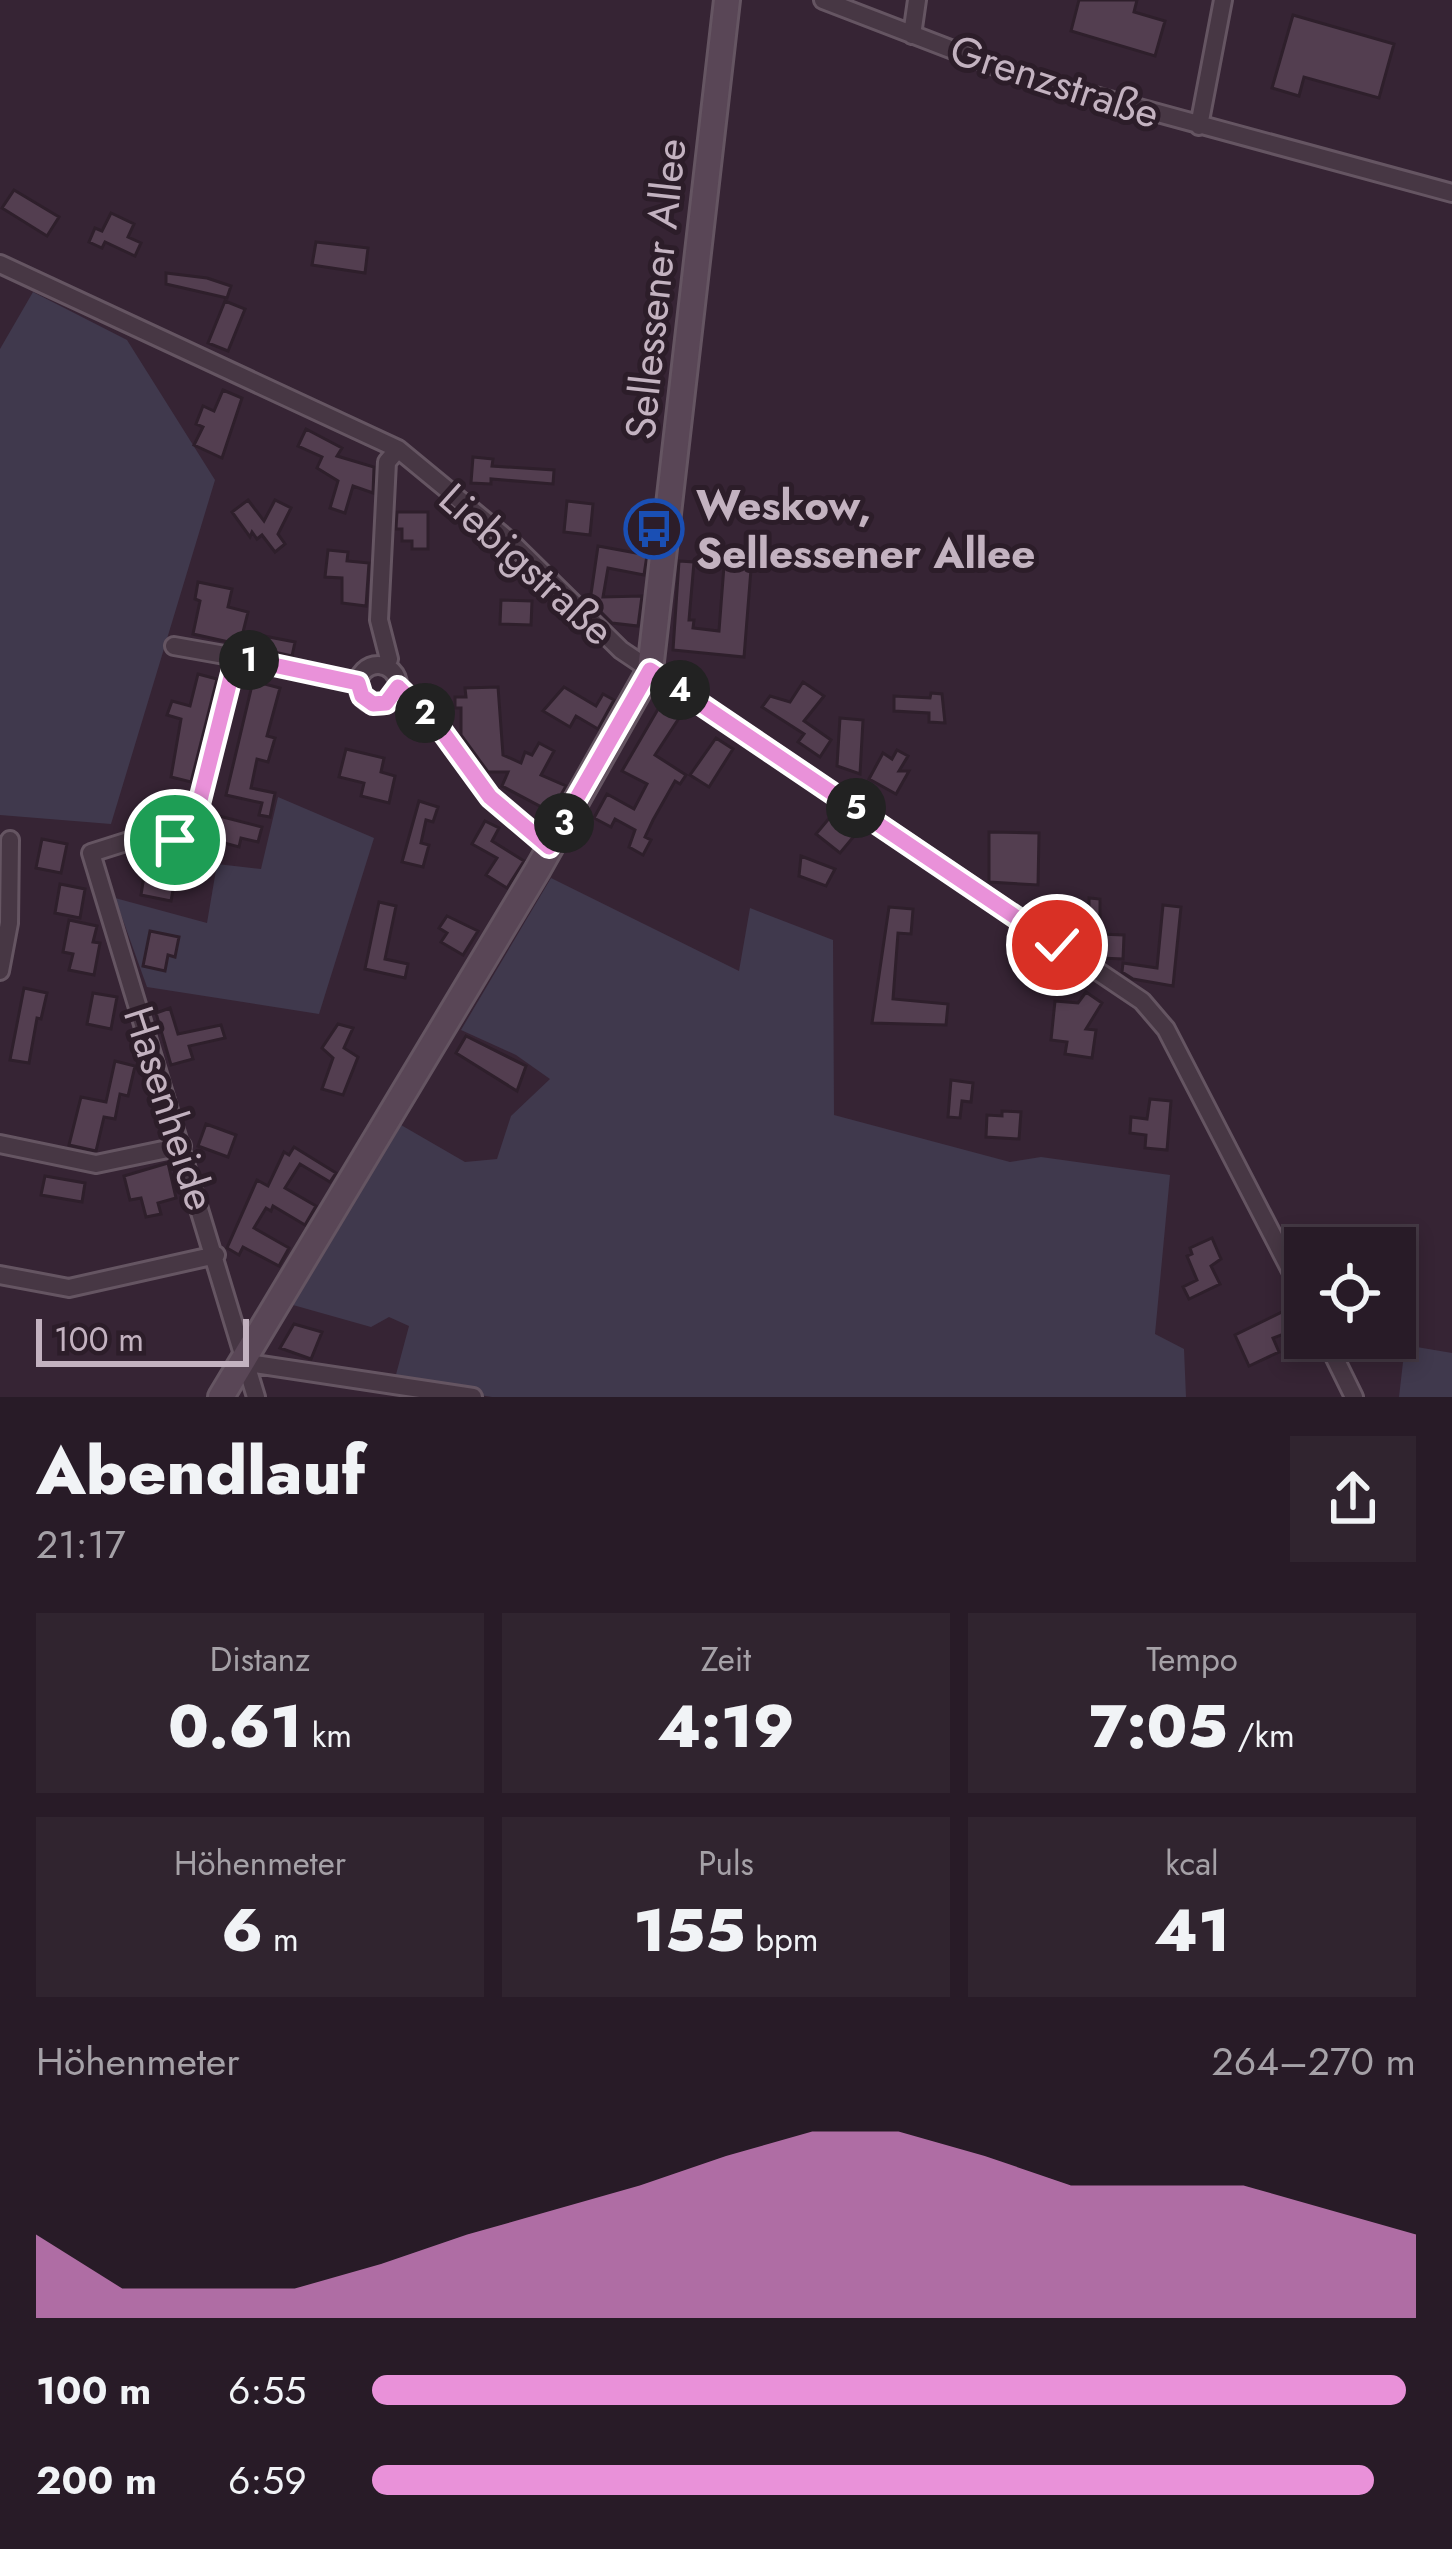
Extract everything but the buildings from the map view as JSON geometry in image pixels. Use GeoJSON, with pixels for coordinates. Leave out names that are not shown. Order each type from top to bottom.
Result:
{"type":"FeatureCollection","features":[{"type":"Feature","properties":{"kind":"main road","name":"Sellessener Allee"},"geometry":{"type":"LineString","coordinates":[[221,1397],[650,670],[727,0]]}},
{"type":"Feature","properties":{"kind":"street","name":"Grenzstraße"},"geometry":{"type":"LineString","coordinates":[[823,0],[1018,75],[1452,193]]}},
{"type":"Feature","properties":{"kind":"street","name":"Grenzstraße"},"geometry":{"type":"LineString","coordinates":[[912,35],[917,0]]}},
{"type":"Feature","properties":{"kind":"street","name":"Grenzstraße"},"geometry":{"type":"LineString","coordinates":[[1199,126],[1223,0]]}},
{"type":"Feature","properties":{"kind":"street","name":"Liebigstraße"},"geometry":{"type":"LineString","coordinates":[[0,264],[398,449],[512,543],[621,650],[1142,1001],[1166,1029],[1284,1257]]}},
{"type":"Feature","properties":{"kind":"street"},"geometry":{"type":"LineString","coordinates":[[398,449],[387,463],[379,620],[388,659],[383,666],[364,671],[358,683],[362,696],[380,705],[392,699],[398,687]]}},
{"type":"Feature","properties":{"kind":"street"},"geometry":{"type":"LineString","coordinates":[[174,646],[358,683]]}},
{"type":"Feature","properties":{"kind":"street","name":"Hasenheide"},"geometry":{"type":"LineString","coordinates":[[236,657],[192,832],[175,840],[132,840],[91,853],[256,1397]]}},
{"type":"Feature","properties":{"kind":"street"},"geometry":{"type":"LineString","coordinates":[[383,666],[439,727],[490,797],[549,847]]}},
{"type":"Feature","properties":{"kind":"street"},"geometry":{"type":"LineString","coordinates":[[0,971],[9,923],[10,840]]}},
{"type":"Feature","properties":{"kind":"street"},"geometry":{"type":"LineString","coordinates":[[0,1144],[95,1164],[182,1146]]}},
{"type":"Feature","properties":{"kind":"street"},"geometry":{"type":"LineString","coordinates":[[0,1275],[69,1288],[216,1255]]}},
{"type":"Feature","properties":{"kind":"street"},"geometry":{"type":"LineString","coordinates":[[247,1358],[473,1397]]}},
{"type":"Feature","properties":{"kind":"street"},"geometry":{"type":"LineString","coordinates":[[1335,1359],[1354,1397]]}},
{"type":"Feature","properties":{"kind":"shaded area"},"geometry":{"type":"Polygon","coordinates":[[[33,292],[127,340],[215,480],[111,824],[0,815],[0,349],[33,292]]]}},
{"type":"Feature","properties":{"kind":"shaded area"},"geometry":{"type":"Polygon","coordinates":[[[278,797],[374,838],[319,1014],[147,987],[115,898],[207,923],[217,864],[261,869],[278,797]]]}},
{"type":"Feature","properties":{"kind":"shaded area"},"geometry":{"type":"Polygon","coordinates":[[[551,878],[739,971],[750,908],[833,940],[834,1115],[1010,1162],[1041,1157],[1170,1175],[1155,1334],[1184,1349],[1186,1397],[492,1397],[394,1382],[409,1326],[389,1317],[371,1327],[293,1305],[401,1125],[465,1162],[497,1159],[511,1116],[550,1079],[516,1055],[461,1030],[551,878]]]}},
{"type":"Feature","properties":{"kind":"shaded area"},"geometry":{"type":"Polygon","coordinates":[[[1416,1347],[1452,1353],[1452,1397],[1399,1397],[1403,1359],[1416,1359],[1416,1347]]]}},
{"type":"Feature","properties":{"kind":"place","name":"Weskow, Sellessener Allee"},"geometry":{"type":"Point","coordinates":[654,529]}},
{"type":"Feature","properties":{"kind":"route"},"geometry":{"type":"LineString","coordinates":[[175,840],[192,832],[236,657],[358,683],[362,696],[373,704],[392,699],[398,687],[439,727],[490,797],[549,847],[650,670],[1057,945]]}}]}
